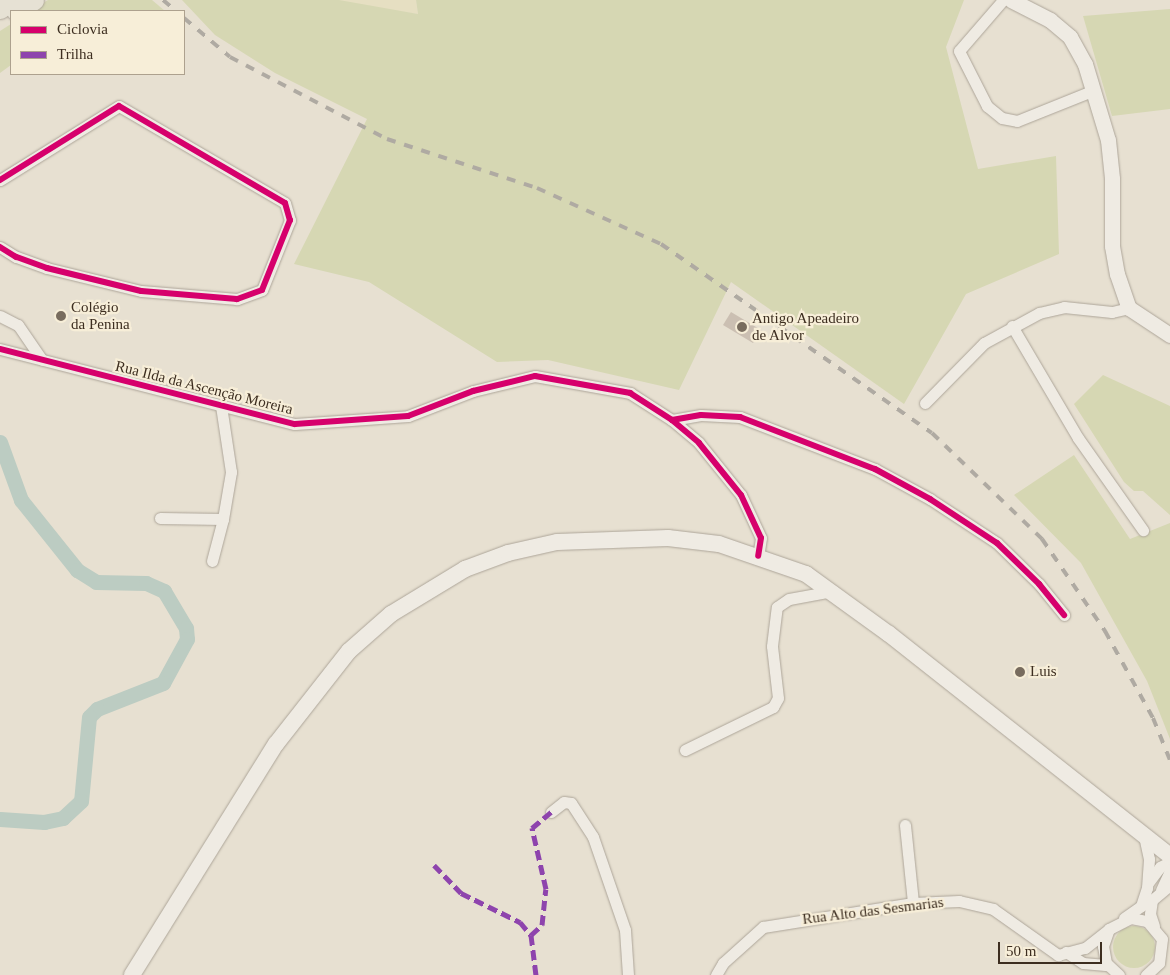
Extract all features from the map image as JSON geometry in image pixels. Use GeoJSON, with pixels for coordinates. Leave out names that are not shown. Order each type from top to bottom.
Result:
{"type":"FeatureCollection","features":[{"type":"Feature","properties":{"kind":"main road"},"geometry":{"type":"LineString","coordinates":[[0,9],[13,0]]}},
{"type":"Feature","properties":{"kind":"main road"},"geometry":{"type":"LineString","coordinates":[[18,10],[34,0]]}},
{"type":"Feature","properties":{"kind":"main road"},"geometry":{"type":"LineString","coordinates":[[132,975],[276,744],[320,683],[363,638],[426,590],[465,569],[508,553],[557,542],[668,538],[718,544],[758,556],[806,574],[833,591],[1170,856]]}},
{"type":"Feature","properties":{"kind":"street"},"geometry":{"type":"LineString","coordinates":[[1004,0],[959,51],[987,106],[1002,118],[1017,121],[1094,90]]}},
{"type":"Feature","properties":{"kind":"street"},"geometry":{"type":"LineString","coordinates":[[1011,0],[1050,20],[1070,37],[1094,90],[1108,140],[1112,179],[1112,246],[1117,274],[1129,308],[1170,335]]}},
{"type":"Feature","properties":{"kind":"street"},"geometry":{"type":"LineString","coordinates":[[0,180],[119,106],[286,203],[290,220],[262,290],[237,299],[141,291],[47,268],[16,257],[0,247]]}},
{"type":"Feature","properties":{"kind":"street"},"geometry":{"type":"LineString","coordinates":[[926,403],[984,343],[1039,312],[1064,307],[1112,312],[1129,308]]}},
{"type":"Feature","properties":{"kind":"street"},"geometry":{"type":"LineString","coordinates":[[0,316],[18,325],[42,360]]}},
{"type":"Feature","properties":{"kind":"street"},"geometry":{"type":"LineString","coordinates":[[1012,326],[1078,438],[1143,530]]}},
{"type":"Feature","properties":{"kind":"street","name":"Rua Ilda da Ascenção Moreira"},"geometry":{"type":"LineString","coordinates":[[0,349],[295,424],[355,422],[408,416],[473,390],[535,376],[630,393],[672,420],[698,443],[741,495],[761,538],[758,556]]}},
{"type":"Feature","properties":{"kind":"street"},"geometry":{"type":"LineString","coordinates":[[212,561],[224,519],[231,472],[221,406]]}},
{"type":"Feature","properties":{"kind":"street"},"geometry":{"type":"LineString","coordinates":[[672,420],[701,415],[740,418],[875,469],[930,499],[997,543],[1039,584],[1064,615]]}},
{"type":"Feature","properties":{"kind":"street"},"geometry":{"type":"LineString","coordinates":[[160,518],[224,519]]}},
{"type":"Feature","properties":{"kind":"street"},"geometry":{"type":"LineString","coordinates":[[685,750],[773,707],[778,698],[772,646],[777,607],[789,599],[833,591]]}},
{"type":"Feature","properties":{"kind":"street"},"geometry":{"type":"LineString","coordinates":[[551,812],[564,802],[571,804],[593,837],[625,930],[628,975]]}},
{"type":"Feature","properties":{"kind":"street"},"geometry":{"type":"LineString","coordinates":[[905,825],[913,903]]}},
{"type":"Feature","properties":{"kind":"street"},"geometry":{"type":"LineString","coordinates":[[1066,952],[1085,948],[1141,906],[1148,883],[1149,860],[1144,835]]}},
{"type":"Feature","properties":{"kind":"street"},"geometry":{"type":"LineString","coordinates":[[1148,883],[1160,867],[1170,862]]}},
{"type":"Feature","properties":{"kind":"street"},"geometry":{"type":"LineString","coordinates":[[1164,975],[1163,946],[1154,926],[1150,909],[1152,900],[1165,887],[1170,871]]}},
{"type":"Feature","properties":{"kind":"street","name":"Rua Alto das Sesmarias"},"geometry":{"type":"LineString","coordinates":[[716,975],[723,963],[763,927],[913,903],[959,901],[993,909],[1058,955],[1066,952],[1083,963],[1108,965]]}},
{"type":"Feature","properties":{"kind":"street"},"geometry":{"type":"LineString","coordinates":[[1123,919],[1139,918],[1154,926]]}},
{"type":"Feature","properties":{"kind":"street"},"geometry":{"type":"LineString","coordinates":[[1109,929],[1102,946],[1108,965],[1120,975]]}},
{"type":"Feature","properties":{"kind":"street"},"geometry":{"type":"LineString","coordinates":[[1146,975],[1159,963],[1163,946]]}},
{"type":"Feature","properties":{"kind":"shaded area"},"geometry":{"type":"Polygon","coordinates":[[[339,0],[416,0],[418,14],[341,3],[339,0]]]}},
{"type":"Feature","properties":{"kind":"green space"},"geometry":{"type":"Polygon","coordinates":[[[48,0],[152,0],[164,10],[32,10],[48,0]]]}},
{"type":"Feature","properties":{"kind":"green space"},"geometry":{"type":"Polygon","coordinates":[[[182,0],[339,0],[418,14],[416,0],[964,0],[946,47],[978,169],[1056,156],[1059,254],[966,294],[904,404],[731,282],[679,390],[548,360],[497,362],[369,282],[294,264],[367,119],[275,73],[215,35],[182,0]]]}},
{"type":"Feature","properties":{"kind":"green space"},"geometry":{"type":"Polygon","coordinates":[[[1170,9],[1170,109],[1112,116],[1083,16],[1170,9]]]}},
{"type":"Feature","properties":{"kind":"green space"},"geometry":{"type":"Polygon","coordinates":[[[10,25],[10,66],[0,73],[0,31],[10,25]]]}},
{"type":"Feature","properties":{"kind":"green space"},"geometry":{"type":"Polygon","coordinates":[[[1103,375],[1170,406],[1170,515],[1143,491],[1134,491],[1124,482],[1074,404],[1103,375]]]}},
{"type":"Feature","properties":{"kind":"green space"},"geometry":{"type":"Polygon","coordinates":[[[1074,455],[1130,539],[1170,523],[1170,739],[1147,681],[1081,563],[1014,495],[1074,455]]]}},
{"type":"Feature","properties":{"kind":"green space"},"geometry":{"type":"Polygon","coordinates":[[[1134,926],[1149,932],[1155,947],[1149,962],[1134,968],[1119,962],[1113,947],[1119,932],[1134,926]]]}},
{"type":"Feature","properties":{"kind":"building","name":"Antigo Apeadeiro de Alvor"},"geometry":{"type":"Polygon","coordinates":[[[731,312],[761,330],[753,343],[723,325],[731,312]]]}},
{"type":"Feature","properties":{"kind":"waterway"},"geometry":{"type":"LineString","coordinates":[[0,442],[21,500],[77,570],[96,582],[146,583],[164,591],[186,628],[187,639],[163,683],[97,709],[89,717],[81,801],[63,818],[44,822],[0,819]]}},
{"type":"Feature","properties":{"kind":"railway"},"geometry":{"type":"LineString","coordinates":[[163,0],[175,10]]}},
{"type":"Feature","properties":{"kind":"railway"},"geometry":{"type":"LineString","coordinates":[[185,19],[230,57],[387,139],[537,188],[661,244],[932,433],[1042,539],[1105,631],[1153,718],[1170,760]]}},
{"type":"Feature","properties":{"kind":"marked path"},"geometry":{"type":"LineString","coordinates":[[531,935],[542,925],[546,889],[532,828],[551,812]]}},
{"type":"Feature","properties":{"kind":"marked path"},"geometry":{"type":"LineString","coordinates":[[434,865],[461,893],[520,922],[531,935],[536,975]]}},
{"type":"Feature","properties":{"kind":"cycle path"},"geometry":{"type":"LineString","coordinates":[[0,180],[119,106],[285,203],[290,220],[262,290],[237,299],[141,291],[47,268],[16,257],[0,247]]}},
{"type":"Feature","properties":{"kind":"cycle path"},"geometry":{"type":"LineString","coordinates":[[0,349],[295,424],[408,416],[473,391],[535,376],[630,393],[672,420],[699,443],[741,495],[761,538],[758,556]]}},
{"type":"Feature","properties":{"kind":"cycle path"},"geometry":{"type":"LineString","coordinates":[[672,420],[701,415],[740,417],[875,469],[930,499],[997,543],[1039,584],[1064,615]]}},
{"type":"Feature","properties":{"kind":"place","name":"Colégio da Penina"},"geometry":{"type":"Point","coordinates":[61,316]}},
{"type":"Feature","properties":{"kind":"place","name":"Antigo Apeadeiro de Alvor"},"geometry":{"type":"Point","coordinates":[742,327]}},
{"type":"Feature","properties":{"kind":"place","name":"Luis"},"geometry":{"type":"Point","coordinates":[1020,672]}}]}
